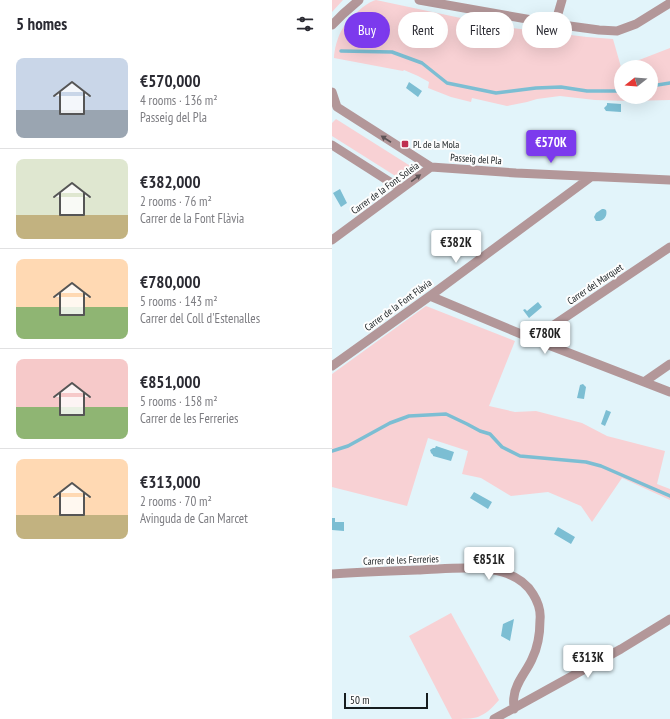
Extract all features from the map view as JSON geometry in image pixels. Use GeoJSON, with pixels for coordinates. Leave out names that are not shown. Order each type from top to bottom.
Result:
{"type":"FeatureCollection","features":[{"type":"Feature","properties":{"kind":"street"},"geometry":{"type":"LineString","coordinates":[[332,25],[342,14],[359,0]]}},
{"type":"Feature","properties":{"kind":"street"},"geometry":{"type":"LineString","coordinates":[[419,0],[522,18]]}},
{"type":"Feature","properties":{"kind":"street"},"geometry":{"type":"LineString","coordinates":[[558,12],[562,0]]}},
{"type":"Feature","properties":{"kind":"street"},"geometry":{"type":"LineString","coordinates":[[572,26],[618,31],[636,24],[670,3]]}},
{"type":"Feature","properties":{"kind":"street","name":"Passeig del Pla"},"geometry":{"type":"LineString","coordinates":[[332,92],[335,109],[431,168],[670,180]]}},
{"type":"Feature","properties":{"kind":"street"},"geometry":{"type":"LineString","coordinates":[[332,145],[401,189]]}},
{"type":"Feature","properties":{"kind":"street","name":"Carrer de la Font Soleia"},"geometry":{"type":"LineString","coordinates":[[332,240],[431,168]]}},
{"type":"Feature","properties":{"kind":"street","name":"Carrer de la Font Flàvia"},"geometry":{"type":"LineString","coordinates":[[332,366],[430,296],[591,177]]}},
{"type":"Feature","properties":{"kind":"street","name":"Carrer del Marquet"},"geometry":{"type":"LineString","coordinates":[[533,339],[670,247]]}},
{"type":"Feature","properties":{"kind":"street"},"geometry":{"type":"LineString","coordinates":[[430,296],[533,339],[670,392]]}},
{"type":"Feature","properties":{"kind":"street"},"geometry":{"type":"LineString","coordinates":[[644,382],[670,364]]}},
{"type":"Feature","properties":{"kind":"street","name":"Carrer de les Ferreries"},"geometry":{"type":"LineString","coordinates":[[332,574],[475,568],[500,572],[521,580],[536,600],[539,608],[540,623],[537,646],[532,659],[515,689],[514,709]]}},
{"type":"Feature","properties":{"kind":"street"},"geometry":{"type":"LineString","coordinates":[[494,719],[621,649],[670,619]]}},
{"type":"Feature","properties":{"kind":"shaded area"},"geometry":{"type":"Polygon","coordinates":[[[332,0],[343,0],[332,12],[332,0]]]}},
{"type":"Feature","properties":{"kind":"shaded area"},"geometry":{"type":"Polygon","coordinates":[[[376,0],[432,12],[398,12],[398,48],[448,48],[448,15],[456,17],[456,48],[514,48],[514,28],[522,29],[522,48],[572,48],[572,35],[613,39],[619,60],[614,60],[614,101],[560,96],[537,99],[507,106],[472,98],[471,102],[451,97],[428,88],[429,82],[404,70],[334,58],[339,35],[344,27],[344,48],[390,48],[390,12],[357,12],[367,4],[376,0]]]}},
{"type":"Feature","properties":{"kind":"shaded area"},"geometry":{"type":"Polygon","coordinates":[[[670,48],[670,100],[658,100],[658,60],[639,60],[670,48]]]}},
{"type":"Feature","properties":{"kind":"shaded area"},"geometry":{"type":"Polygon","coordinates":[[[336,119],[412,167],[412,169],[399,178],[332,136],[332,123],[336,119]]]}},
{"type":"Feature","properties":{"kind":"shaded area"},"geometry":{"type":"Polygon","coordinates":[[[426,306],[515,341],[489,406],[515,412],[536,411],[582,423],[607,436],[665,451],[657,484],[670,489],[670,500],[622,478],[592,522],[581,506],[548,492],[511,496],[481,478],[462,474],[468,451],[428,438],[407,506],[332,487],[332,374],[426,306]]]}},
{"type":"Feature","properties":{"kind":"shaded area"},"geometry":{"type":"Polygon","coordinates":[[[451,613],[499,700],[488,711],[478,717],[452,719],[409,636],[451,613]]]}},
{"type":"Feature","properties":{"kind":"water"},"geometry":{"type":"Polygon","coordinates":[[[409,82],[422,91],[418,97],[406,88],[409,82]]]}},
{"type":"Feature","properties":{"kind":"water"},"geometry":{"type":"Polygon","coordinates":[[[607,103],[621,104],[621,112],[606,111],[604,108],[607,103]]]}},
{"type":"Feature","properties":{"kind":"water"},"geometry":{"type":"Polygon","coordinates":[[[340,189],[347,203],[341,207],[333,193],[340,189]]]}},
{"type":"Feature","properties":{"kind":"water"},"geometry":{"type":"Polygon","coordinates":[[[602,209],[606,210],[606,216],[601,221],[596,221],[594,217],[596,213],[602,209]]]}},
{"type":"Feature","properties":{"kind":"water"},"geometry":{"type":"Polygon","coordinates":[[[538,302],[542,307],[529,318],[523,310],[525,309],[527,311],[538,302]]]}},
{"type":"Feature","properties":{"kind":"water"},"geometry":{"type":"Polygon","coordinates":[[[583,384],[586,387],[584,399],[577,398],[580,385],[583,384]]]}},
{"type":"Feature","properties":{"kind":"water"},"geometry":{"type":"Polygon","coordinates":[[[606,410],[611,412],[605,426],[601,424],[606,410]]]}},
{"type":"Feature","properties":{"kind":"water"},"geometry":{"type":"Polygon","coordinates":[[[436,446],[454,452],[451,461],[433,456],[430,450],[436,446]]]}},
{"type":"Feature","properties":{"kind":"water"},"geometry":{"type":"Polygon","coordinates":[[[474,492],[492,502],[488,509],[470,498],[474,492]]]}},
{"type":"Feature","properties":{"kind":"water"},"geometry":{"type":"Polygon","coordinates":[[[332,518],[335,518],[335,522],[344,522],[344,531],[332,530],[332,518]]]}},
{"type":"Feature","properties":{"kind":"water"},"geometry":{"type":"Polygon","coordinates":[[[558,527],[575,537],[571,544],[554,534],[558,527]]]}},
{"type":"Feature","properties":{"kind":"water"},"geometry":{"type":"Polygon","coordinates":[[[514,619],[510,641],[501,636],[503,624],[514,619]]]}},
{"type":"Feature","properties":{"kind":"waterway"},"geometry":{"type":"LineString","coordinates":[[341,51],[392,52],[422,63],[447,83],[496,93],[536,88],[561,87],[587,91],[614,91]]}},
{"type":"Feature","properties":{"kind":"waterway"},"geometry":{"type":"LineString","coordinates":[[658,85],[670,83]]}},
{"type":"Feature","properties":{"kind":"waterway"},"geometry":{"type":"LineString","coordinates":[[332,451],[348,446],[390,423],[409,416],[446,414],[480,431],[490,434],[502,447],[520,456],[586,462],[601,466],[670,496]]}},
{"type":"Feature","properties":{"kind":"place","name":"Pl. de la Mola"},"geometry":{"type":"Point","coordinates":[405,144]}}]}
